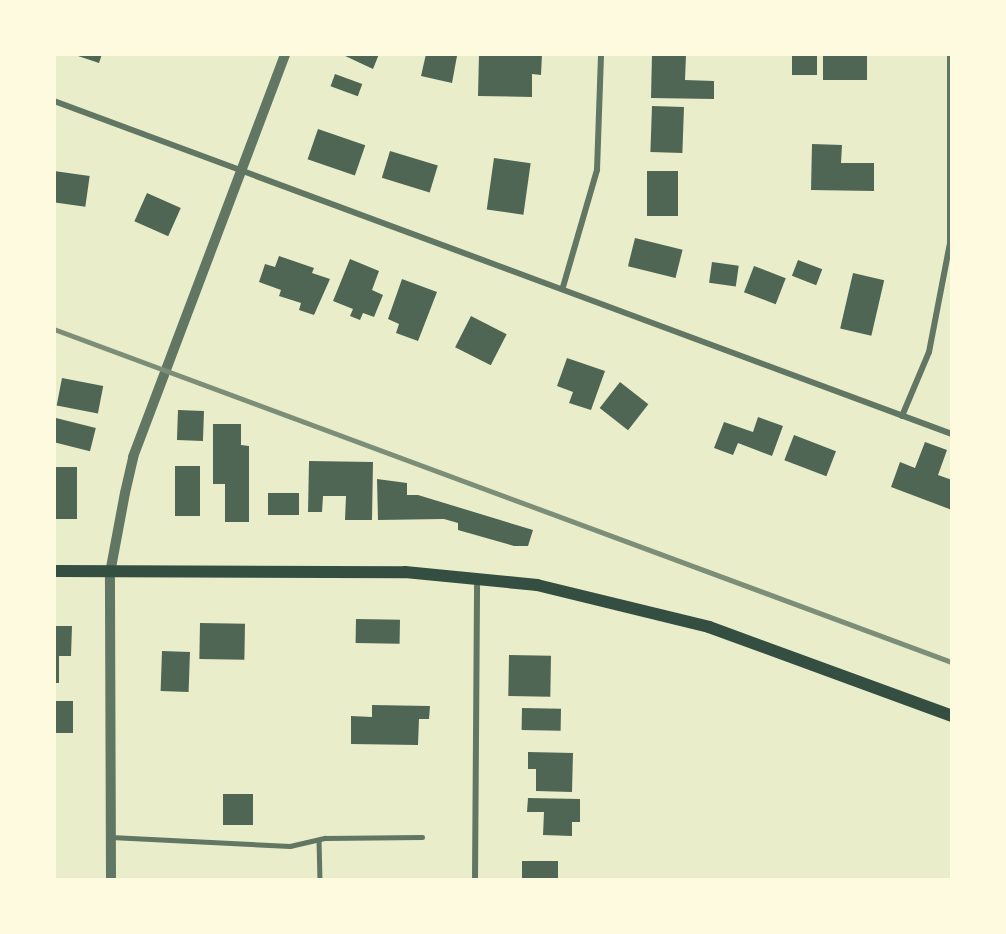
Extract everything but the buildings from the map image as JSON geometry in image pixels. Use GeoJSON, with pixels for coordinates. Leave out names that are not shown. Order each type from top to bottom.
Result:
{"type":"FeatureCollection","features":[{"type":"Feature","properties":{"kind":"main road"},"geometry":{"type":"LineString","coordinates":[[54,571],[110,573],[405,572],[537,585],[709,627],[952,716]]}},
{"type":"Feature","properties":{"kind":"street"},"geometry":{"type":"LineString","coordinates":[[111,880],[110,573],[133,457],[285,54]]}},
{"type":"Feature","properties":{"kind":"street"},"geometry":{"type":"LineString","coordinates":[[563,287],[597,170],[602,54]]}},
{"type":"Feature","properties":{"kind":"street"},"geometry":{"type":"LineString","coordinates":[[902,416],[929,352],[950,243],[950,54]]}},
{"type":"Feature","properties":{"kind":"street"},"geometry":{"type":"LineString","coordinates":[[54,100],[563,287],[952,434]]}},
{"type":"Feature","properties":{"kind":"street"},"geometry":{"type":"LineString","coordinates":[[475,880],[477,580]]}},
{"type":"Feature","properties":{"kind":"lane"},"geometry":{"type":"LineString","coordinates":[[111,837],[290,846],[319,840],[423,837]]}},
{"type":"Feature","properties":{"kind":"lane"},"geometry":{"type":"LineString","coordinates":[[319,840],[320,880]]}},
{"type":"Feature","properties":{"kind":"railway"},"geometry":{"type":"LineString","coordinates":[[54,329],[952,662]]}}]}
